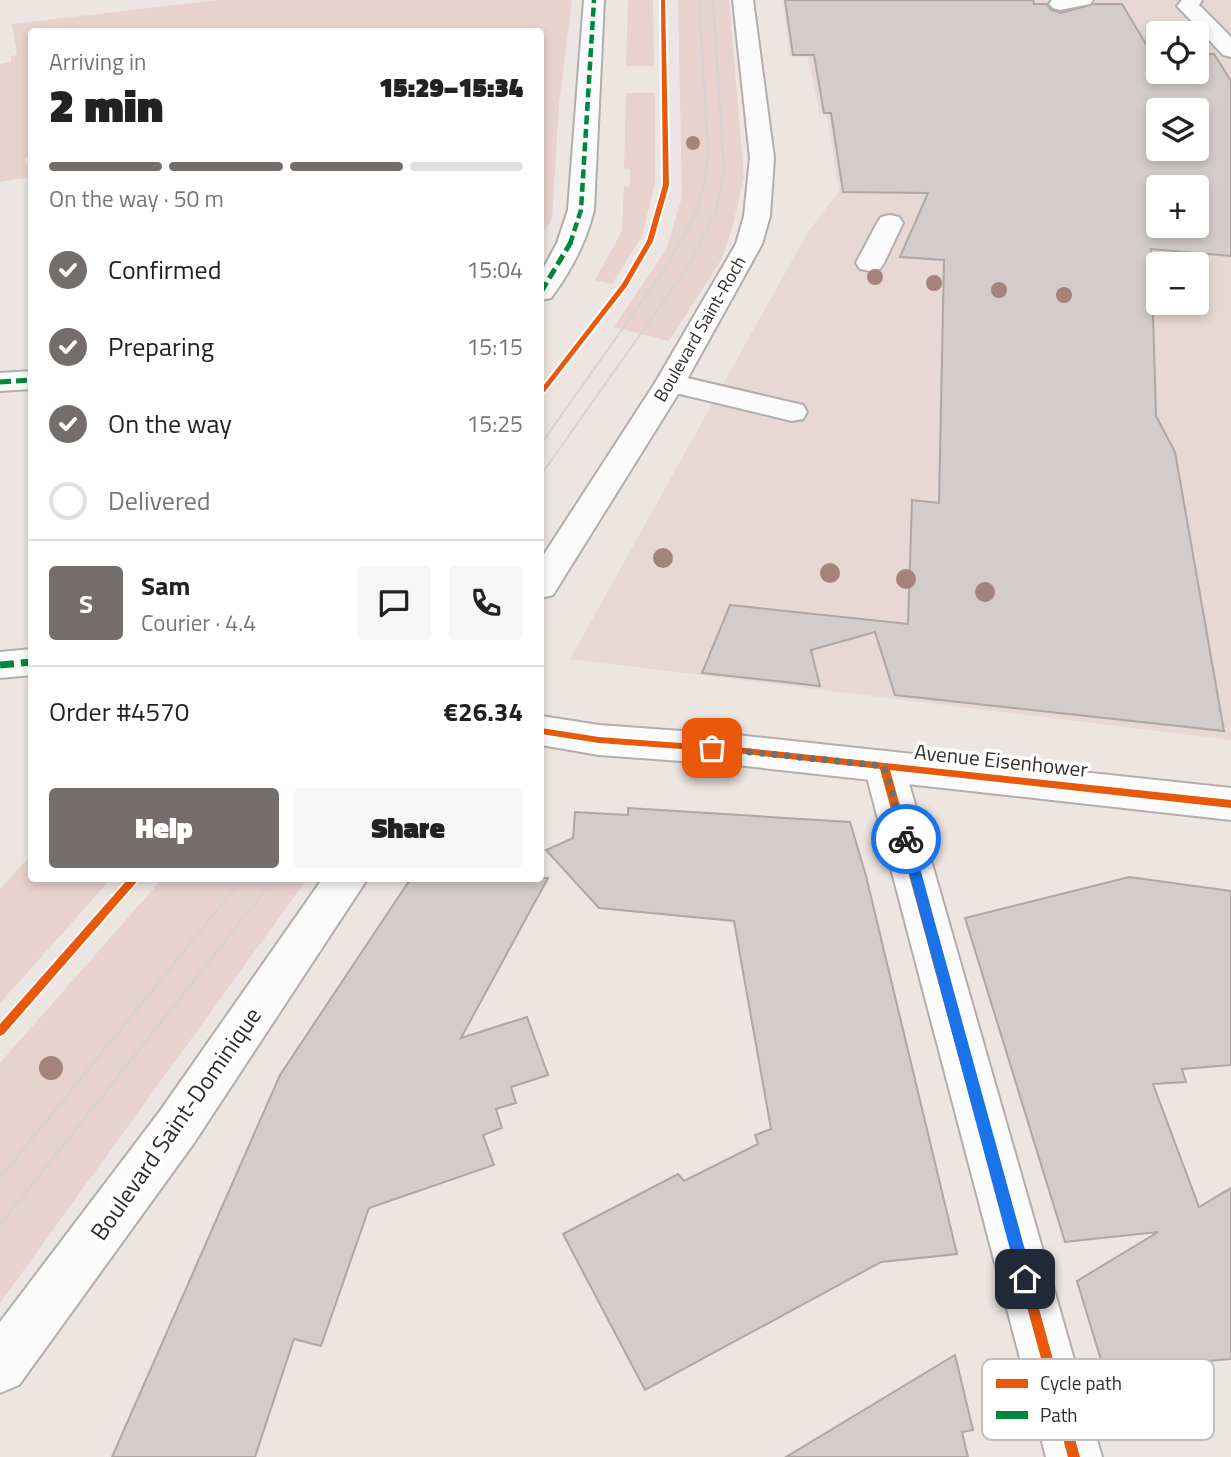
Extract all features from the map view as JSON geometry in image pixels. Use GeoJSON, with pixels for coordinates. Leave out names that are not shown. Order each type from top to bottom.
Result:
{"type":"FeatureCollection","features":[{"type":"Feature","properties":{"kind":"main road"},"geometry":{"type":"LineString","coordinates":[[544,288],[576,231],[582,210],[594,0]]}},
{"type":"Feature","properties":{"kind":"main road","name":"Boulevard Saint-Roch"},"geometry":{"type":"LineString","coordinates":[[544,581],[670,383],[737,270],[749,244],[757,216],[762,158],[743,0]]}},
{"type":"Feature","properties":{"kind":"main road"},"geometry":{"type":"LineString","coordinates":[[1060,5],[1083,0]]}},
{"type":"Feature","properties":{"kind":"main road"},"geometry":{"type":"LineString","coordinates":[[1192,0],[1188,6],[1231,50]]}},
{"type":"Feature","properties":{"kind":"main road"},"geometry":{"type":"LineString","coordinates":[[870,263],[890,223]]}},
{"type":"Feature","properties":{"kind":"main road"},"geometry":{"type":"LineString","coordinates":[[0,382],[28,380]]}},
{"type":"Feature","properties":{"kind":"main road"},"geometry":{"type":"LineString","coordinates":[[670,383],[792,412]]}},
{"type":"Feature","properties":{"kind":"main road"},"geometry":{"type":"LineString","coordinates":[[0,665],[28,662]]}},
{"type":"Feature","properties":{"kind":"main road","name":"Avenue Eisenhower"},"geometry":{"type":"LineString","coordinates":[[544,731],[599,740],[736,750],[1231,804]]}},
{"type":"Feature","properties":{"kind":"main road"},"geometry":{"type":"LineString","coordinates":[[884,766],[1047,1359]]}},
{"type":"Feature","properties":{"kind":"main road","name":"Boulevard Saint-Dominique"},"geometry":{"type":"LineString","coordinates":[[0,1366],[177,1127],[344,882]]}},
{"type":"Feature","properties":{"kind":"main road"},"geometry":{"type":"LineString","coordinates":[[1069,1440],[1074,1457]]}},
{"type":"Feature","properties":{"kind":"shaded area"},"geometry":{"type":"Polygon","coordinates":[[[218,0],[572,0],[559,105],[552,218],[544,231],[544,28],[28,28],[28,157],[25,158],[28,177],[0,182],[0,64],[11,62],[11,56],[17,55],[12,24],[218,0]]]}},
{"type":"Feature","properties":{"kind":"shaded area"},"geometry":{"type":"Polygon","coordinates":[[[628,0],[653,0],[654,66],[626,66],[628,0]]]}},
{"type":"Feature","properties":{"kind":"shaded area"},"geometry":{"type":"Polygon","coordinates":[[[678,0],[729,0],[744,177],[732,229],[721,260],[669,341],[614,327],[666,250],[682,197],[678,0]]]}},
{"type":"Feature","properties":{"kind":"shaded area"},"geometry":{"type":"Polygon","coordinates":[[[783,0],[1231,0],[1231,740],[570,659],[808,232],[839,191],[827,115],[820,114],[808,58],[790,56],[783,0]]]}},
{"type":"Feature","properties":{"kind":"shaded area"},"geometry":{"type":"Polygon","coordinates":[[[626,93],[655,93],[655,183],[642,236],[612,284],[595,280],[622,231],[624,187],[630,186],[630,169],[624,168],[626,93]]]}},
{"type":"Feature","properties":{"kind":"shaded area"},"geometry":{"type":"Polygon","coordinates":[[[28,858],[28,882],[108,882],[0,1003],[0,889],[28,858]]]}},
{"type":"Feature","properties":{"kind":"shaded area"},"geometry":{"type":"Polygon","coordinates":[[[159,882],[305,882],[0,1303],[0,1063],[159,882]]]}},
{"type":"Feature","properties":{"kind":"building"},"geometry":{"type":"Polygon","coordinates":[[[785,0],[1033,0],[1034,4],[1047,4],[1051,10],[1061,13],[1093,4],[1122,4],[1146,44],[1146,84],[1209,84],[1209,54],[1214,54],[1231,81],[1231,256],[1151,249],[1151,252],[1146,252],[1146,315],[1153,315],[1156,416],[1175,452],[1224,731],[895,695],[875,632],[811,650],[820,686],[702,673],[730,605],[908,624],[912,500],[939,503],[944,260],[900,257],[928,193],[843,192],[831,113],[824,113],[814,55],[793,55],[785,0]]]}},
{"type":"Feature","properties":{"kind":"building"},"geometry":{"type":"Polygon","coordinates":[[[628,808],[850,822],[866,876],[957,1254],[881,1262],[645,1390],[563,1234],[678,1174],[684,1181],[758,1144],[755,1135],[771,1129],[734,921],[599,908],[546,850],[573,838],[575,812],[628,815],[628,808]]]}},
{"type":"Feature","properties":{"kind":"building"},"geometry":{"type":"Polygon","coordinates":[[[1129,877],[1231,891],[1231,1065],[1182,1069],[1186,1082],[1153,1084],[1199,1207],[1231,1188],[1231,1359],[1101,1359],[1077,1281],[1158,1232],[1065,1242],[965,918],[1129,877]]]}},
{"type":"Feature","properties":{"kind":"building"},"geometry":{"type":"Polygon","coordinates":[[[544,878],[548,878],[461,1038],[527,1017],[548,1075],[511,1087],[516,1103],[496,1109],[502,1128],[483,1135],[494,1165],[369,1208],[321,1346],[294,1339],[255,1457],[112,1457],[280,1075],[408,882],[544,882],[544,878]]]}},
{"type":"Feature","properties":{"kind":"building"},"geometry":{"type":"Polygon","coordinates":[[[955,1355],[973,1430],[962,1432],[968,1457],[786,1457],[955,1355]]]}},
{"type":"Feature","properties":{"kind":"tram line"},"geometry":{"type":"LineString","coordinates":[[544,440],[669,263],[697,210],[705,181],[708,150],[699,0]]}},
{"type":"Feature","properties":{"kind":"tram line"},"geometry":{"type":"LineString","coordinates":[[544,471],[687,268],[716,211],[724,170],[713,0]]}},
{"type":"Feature","properties":{"kind":"tram line"},"geometry":{"type":"LineString","coordinates":[[184,951],[240,882]]}},
{"type":"Feature","properties":{"kind":"tram line"},"geometry":{"type":"LineString","coordinates":[[217,951],[272,882]]}},
{"type":"Feature","properties":{"kind":"tram line"},"geometry":{"type":"LineString","coordinates":[[0,1178],[186,949]]}},
{"type":"Feature","properties":{"kind":"tram line"},"geometry":{"type":"LineString","coordinates":[[0,1225],[219,949]]}},
{"type":"Feature","properties":{"kind":"marked path"},"geometry":{"type":"LineString","coordinates":[[544,288],[566,253],[581,210],[594,0]]}},
{"type":"Feature","properties":{"kind":"marked path"},"geometry":{"type":"LineString","coordinates":[[0,382],[28,380]]}},
{"type":"Feature","properties":{"kind":"marked path"},"geometry":{"type":"LineString","coordinates":[[0,665],[28,662]]}},
{"type":"Feature","properties":{"kind":"cycle path"},"geometry":{"type":"LineString","coordinates":[[544,389],[625,285],[650,241],[666,185],[663,0]]}},
{"type":"Feature","properties":{"kind":"cycle path"},"geometry":{"type":"LineString","coordinates":[[544,731],[599,740],[736,750],[1231,804]]}},
{"type":"Feature","properties":{"kind":"cycle path"},"geometry":{"type":"LineString","coordinates":[[884,766],[1047,1359]]}},
{"type":"Feature","properties":{"kind":"cycle path"},"geometry":{"type":"LineString","coordinates":[[0,1031],[131,882]]}},
{"type":"Feature","properties":{"kind":"cycle path"},"geometry":{"type":"LineString","coordinates":[[1069,1440],[1074,1457]]}},
{"type":"Feature","properties":{"kind":"way so far"},"geometry":{"type":"LineString","coordinates":[[712,748],[884,766],[906,839]]}},
{"type":"Feature","properties":{"kind":"route"},"geometry":{"type":"LineString","coordinates":[[906,839],[1025,1279]]}}]}
